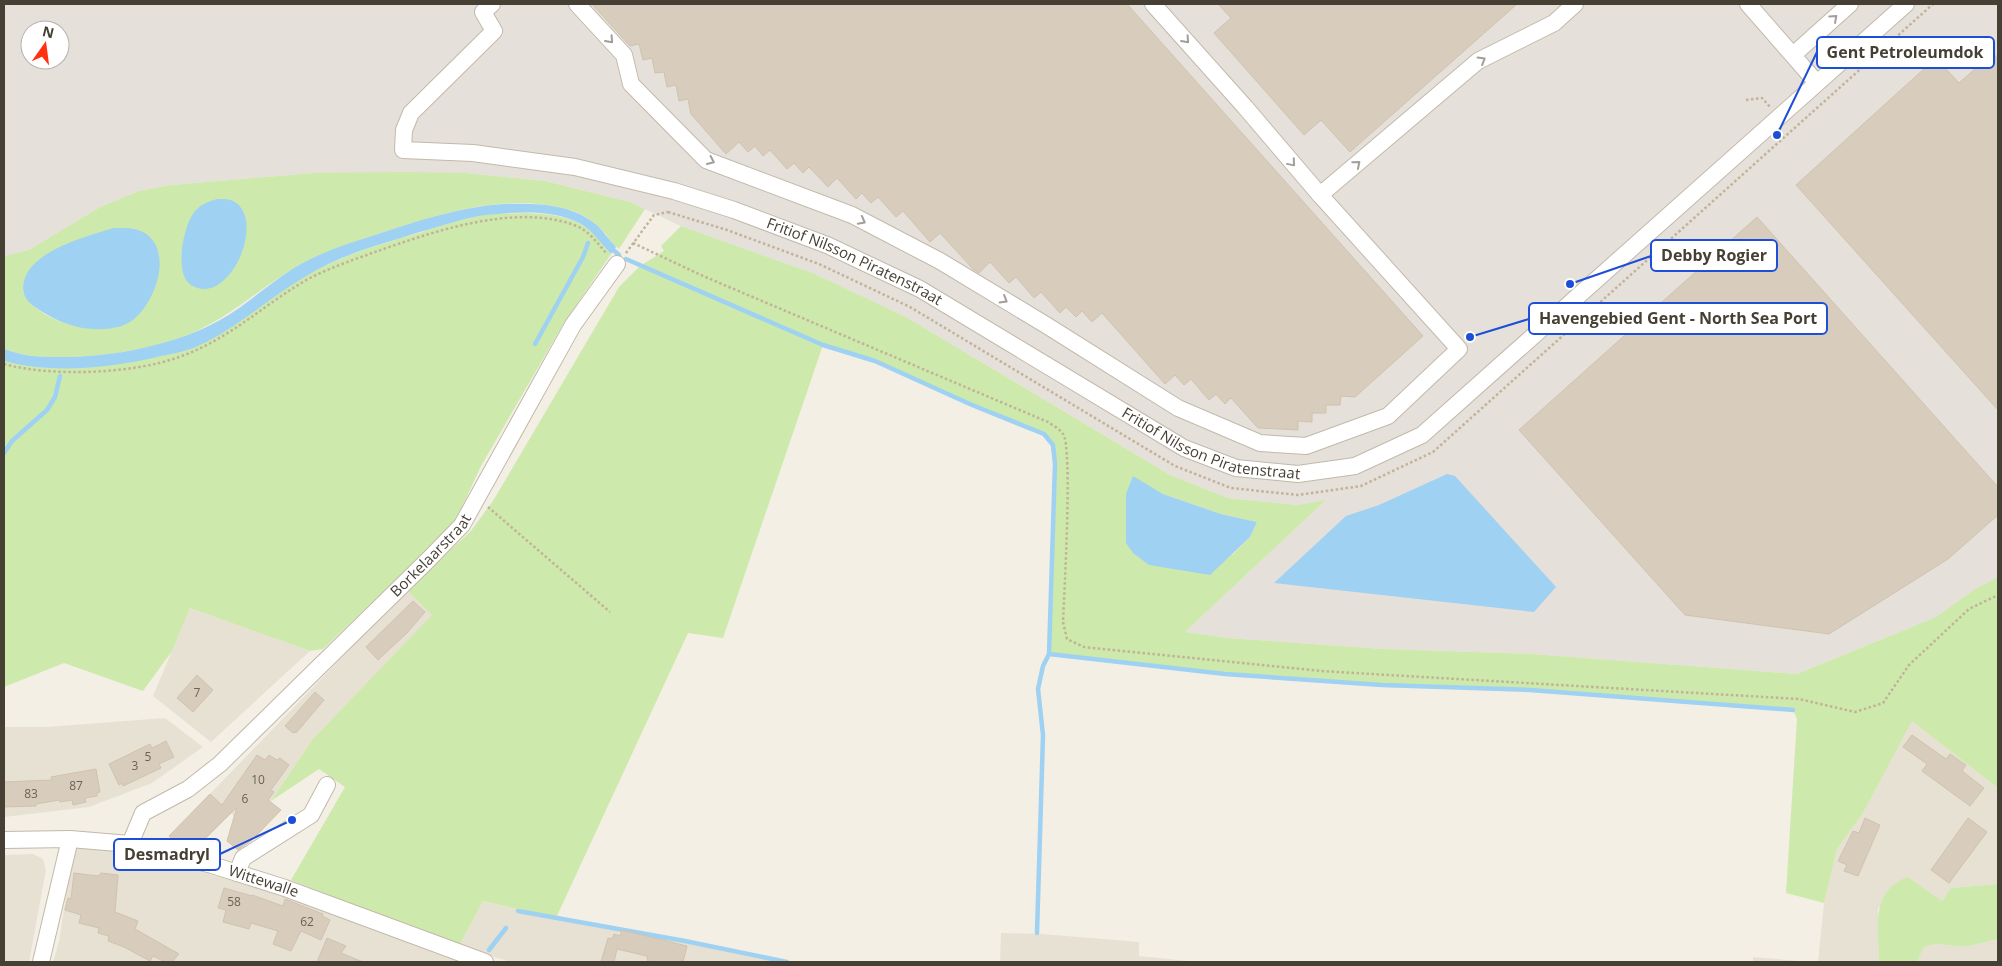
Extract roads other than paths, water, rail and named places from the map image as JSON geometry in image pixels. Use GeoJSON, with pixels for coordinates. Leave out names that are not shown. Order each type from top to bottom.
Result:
{"type":"FeatureCollection","features":[{"type":"Feature","properties":{"kind":"street","name":"Fritiof Nilsson Piratenstraat"},"geometry":{"type":"LineString","coordinates":[[492,4],[483,12],[494,31],[411,113],[404,130],[403,150],[473,154],[575,167],[674,191],[734,210],[827,245],[920,289],[1184,448],[1236,468],[1298,474],[1355,466],[1422,435],[1906,4]]}},
{"type":"Feature","properties":{"kind":"street"},"geometry":{"type":"LineString","coordinates":[[577,4],[624,55],[631,84],[706,160],[852,215],[940,262],[1046,325],[1178,408],[1260,443],[1306,446],[1388,416],[1459,349],[1320,195],[1153,4]]}},
{"type":"Feature","properties":{"kind":"street"},"geometry":{"type":"LineString","coordinates":[[1320,195],[1478,61],[1554,23],[1575,4]]}},
{"type":"Feature","properties":{"kind":"street"},"geometry":{"type":"LineString","coordinates":[[1748,4],[1817,83]]}},
{"type":"Feature","properties":{"kind":"street"},"geometry":{"type":"LineString","coordinates":[[1792,55],[1850,4]]}},
{"type":"Feature","properties":{"kind":"street","name":"Borkelaarstraat"},"geometry":{"type":"LineString","coordinates":[[130,844],[143,812],[188,789],[220,764],[462,525],[573,325],[617,264]]}},
{"type":"Feature","properties":{"kind":"street"},"geometry":{"type":"LineString","coordinates":[[237,873],[243,858],[311,815],[328,785]]}},
{"type":"Feature","properties":{"kind":"street"},"geometry":{"type":"LineString","coordinates":[[41,962],[70,839]]}},
{"type":"Feature","properties":{"kind":"street","name":"Wittewalle"},"geometry":{"type":"LineString","coordinates":[[4,840],[70,839],[130,844],[285,888],[485,962]]}},
{"type":"Feature","properties":{"kind":"water"},"geometry":{"type":"Polygon","coordinates":[[[218,199],[233,201],[243,210],[247,225],[245,241],[239,258],[230,273],[219,284],[205,289],[191,285],[186,279],[182,261],[183,240],[189,221],[198,208],[218,199]]]}},
{"type":"Feature","properties":{"kind":"water"},"geometry":{"type":"Polygon","coordinates":[[[503,204],[541,204],[577,213],[588,218],[598,226],[616,247],[611,254],[584,226],[557,215],[521,213],[478,216],[363,250],[335,261],[294,283],[214,338],[189,349],[135,362],[97,367],[41,367],[4,361],[4,349],[33,356],[80,357],[130,351],[178,339],[220,320],[241,307],[290,270],[328,251],[438,215],[470,208],[503,204]]]}},
{"type":"Feature","properties":{"kind":"water"},"geometry":{"type":"Polygon","coordinates":[[[113,228],[140,230],[153,241],[158,252],[160,265],[158,279],[153,293],[137,316],[128,323],[118,327],[83,328],[70,325],[52,317],[40,311],[29,302],[25,296],[23,285],[29,270],[37,261],[61,246],[113,228]]]}},
{"type":"Feature","properties":{"kind":"water"},"geometry":{"type":"Polygon","coordinates":[[[1447,474],[1455,476],[1556,587],[1534,612],[1274,583],[1346,516],[1379,505],[1447,474]]]}},
{"type":"Feature","properties":{"kind":"water"},"geometry":{"type":"Polygon","coordinates":[[[1133,476],[1163,494],[1221,514],[1257,522],[1250,537],[1210,575],[1149,565],[1133,553],[1126,543],[1126,494],[1133,476]]]}},
{"type":"Feature","properties":{"kind":"waterway"},"geometry":{"type":"LineString","coordinates":[[535,344],[583,257],[588,243]]}},
{"type":"Feature","properties":{"kind":"waterway"},"geometry":{"type":"LineString","coordinates":[[611,248],[619,255]]}},
{"type":"Feature","properties":{"kind":"waterway"},"geometry":{"type":"LineString","coordinates":[[626,259],[823,345],[875,361],[972,405],[1044,434],[1053,445],[1055,464],[1049,654],[1043,666],[1038,689],[1043,735],[1037,933]]}},
{"type":"Feature","properties":{"kind":"waterway"},"geometry":{"type":"LineString","coordinates":[[4,453],[12,441],[47,410],[55,397],[60,376]]}},
{"type":"Feature","properties":{"kind":"waterway"},"geometry":{"type":"LineString","coordinates":[[1049,654],[1225,674],[1382,685],[1530,690],[1793,710]]}},
{"type":"Feature","properties":{"kind":"waterway"},"geometry":{"type":"LineString","coordinates":[[518,911],[685,941],[787,962]]}},
{"type":"Feature","properties":{"kind":"waterway"},"geometry":{"type":"LineString","coordinates":[[489,950],[506,928]]}},
{"type":"Feature","properties":{"kind":"place","name":"Gent Petroleumdok"},"geometry":{"type":"Point","coordinates":[1777,135]}},
{"type":"Feature","properties":{"kind":"place","name":"Debby Rogier"},"geometry":{"type":"Point","coordinates":[1570,284]}},
{"type":"Feature","properties":{"kind":"place","name":"Havengebied Gent - North Sea Port"},"geometry":{"type":"Point","coordinates":[1470,337]}},
{"type":"Feature","properties":{"kind":"place","name":"Desmadryl"},"geometry":{"type":"Point","coordinates":[292,820]}}]}
